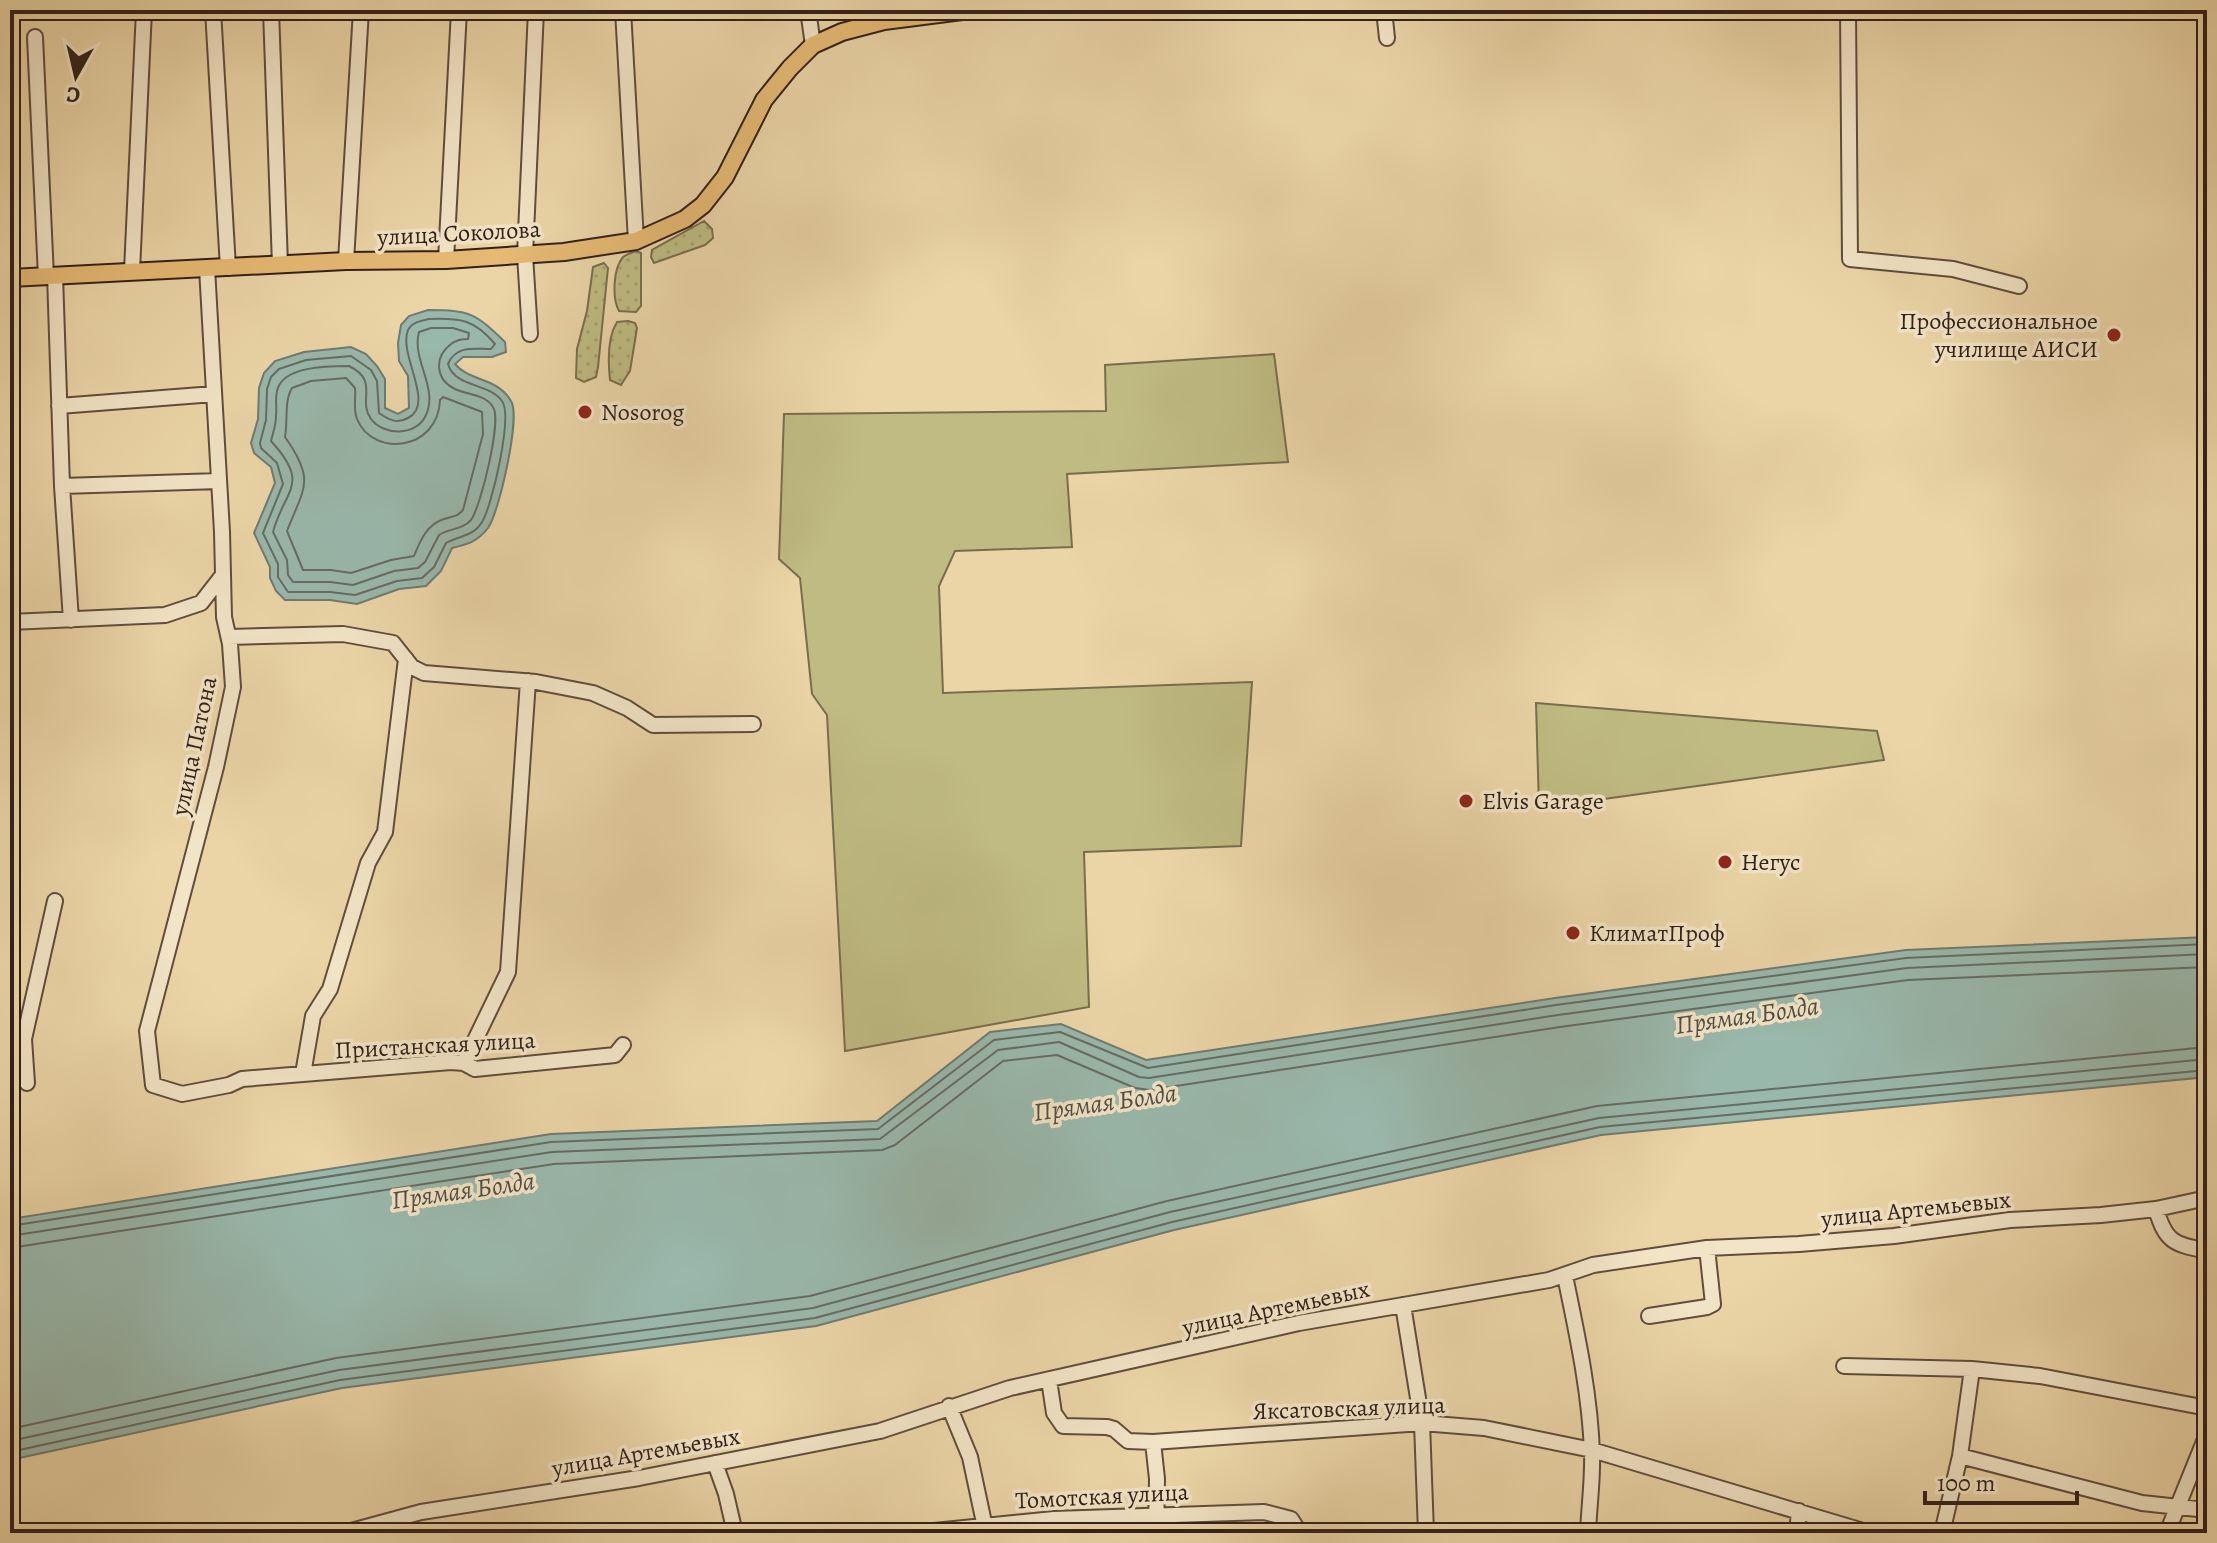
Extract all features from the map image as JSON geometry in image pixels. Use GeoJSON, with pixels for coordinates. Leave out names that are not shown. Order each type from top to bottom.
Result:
{"type":"FeatureCollection","features":[{"type":"Feature","properties":{"kind":"main road"},"geometry":{"type":"LineString","coordinates":[[813,45],[842,32],[884,21],[970,10]]}},
{"type":"Feature","properties":{"kind":"main road","name":"улица Соколова"},"geometry":{"type":"LineString","coordinates":[[10,278],[346,261],[446,260],[525,255],[636,241],[685,219],[715,193],[764,100],[813,45]]}},
{"type":"Feature","properties":{"kind":"street"},"geometry":{"type":"LineString","coordinates":[[132,271],[144,10]]}},
{"type":"Feature","properties":{"kind":"street"},"geometry":{"type":"LineString","coordinates":[[213,10],[228,268]]}},
{"type":"Feature","properties":{"kind":"street"},"geometry":{"type":"LineString","coordinates":[[271,10],[280,265]]}},
{"type":"Feature","properties":{"kind":"street"},"geometry":{"type":"LineString","coordinates":[[346,261],[361,10]]}},
{"type":"Feature","properties":{"kind":"street"},"geometry":{"type":"LineString","coordinates":[[446,260],[459,10]]}},
{"type":"Feature","properties":{"kind":"street"},"geometry":{"type":"LineString","coordinates":[[530,334],[525,255],[536,10]]}},
{"type":"Feature","properties":{"kind":"street"},"geometry":{"type":"LineString","coordinates":[[623,10],[636,241]]}},
{"type":"Feature","properties":{"kind":"street"},"geometry":{"type":"LineString","coordinates":[[808,10],[813,45]]}},
{"type":"Feature","properties":{"kind":"street"},"geometry":{"type":"LineString","coordinates":[[1384,10],[1387,38]]}},
{"type":"Feature","properties":{"kind":"street"},"geometry":{"type":"LineString","coordinates":[[1848,10],[1850,259],[1953,269],[2019,286]]}},
{"type":"Feature","properties":{"kind":"street"},"geometry":{"type":"LineString","coordinates":[[35,37],[71,620]]}},
{"type":"Feature","properties":{"kind":"street","name":"улица Патона"},"geometry":{"type":"LineString","coordinates":[[153,1085],[147,1031],[216,767],[233,687],[229,637],[224,617],[207,268]]}},
{"type":"Feature","properties":{"kind":"street"},"geometry":{"type":"LineString","coordinates":[[59,406],[214,394]]}},
{"type":"Feature","properties":{"kind":"street"},"geometry":{"type":"LineString","coordinates":[[62,486],[219,481]]}},
{"type":"Feature","properties":{"kind":"street"},"geometry":{"type":"LineString","coordinates":[[10,622],[165,615],[201,603],[222,576]]}},
{"type":"Feature","properties":{"kind":"street"},"geometry":{"type":"LineString","coordinates":[[229,637],[343,634],[393,643],[412,667],[424,673],[528,681],[593,693],[627,708],[653,725],[753,724]]}},
{"type":"Feature","properties":{"kind":"street"},"geometry":{"type":"LineString","coordinates":[[303,1074],[313,1016],[330,989],[368,863],[385,832],[406,659]]}},
{"type":"Feature","properties":{"kind":"street"},"geometry":{"type":"LineString","coordinates":[[464,1063],[508,972],[528,681]]}},
{"type":"Feature","properties":{"kind":"street"},"geometry":{"type":"LineString","coordinates":[[27,1083],[24,1039],[55,901]]}},
{"type":"Feature","properties":{"kind":"street","name":"Пристанская улица"},"geometry":{"type":"LineString","coordinates":[[153,1085],[182,1094],[229,1085],[242,1079],[451,1062],[464,1063],[475,1069],[615,1055],[623,1045]]}},
{"type":"Feature","properties":{"kind":"street","name":"улица Артемьевых"},"geometry":{"type":"LineString","coordinates":[[344,1533],[421,1512],[639,1478],[880,1431],[949,1406],[1049,1380],[1299,1323],[1565,1276],[1593,1265],[1707,1248],[1894,1236],[2010,1220],[2156,1209],[2207,1198]]}},
{"type":"Feature","properties":{"kind":"street"},"geometry":{"type":"LineString","coordinates":[[2156,1209],[2163,1232],[2172,1242],[2207,1251]]}},
{"type":"Feature","properties":{"kind":"street"},"geometry":{"type":"LineString","coordinates":[[1649,1316],[1713,1304],[1707,1248]]}},
{"type":"Feature","properties":{"kind":"street"},"geometry":{"type":"LineString","coordinates":[[1565,1276],[1582,1359],[1592,1450],[1588,1533]]}},
{"type":"Feature","properties":{"kind":"street"},"geometry":{"type":"LineString","coordinates":[[1403,1305],[1422,1423],[1426,1533]]}},
{"type":"Feature","properties":{"kind":"street"},"geometry":{"type":"LineString","coordinates":[[1844,1366],[1972,1369],[2040,1376],[2207,1408]]}},
{"type":"Feature","properties":{"kind":"street"},"geometry":{"type":"LineString","coordinates":[[1942,1533],[1960,1456],[1972,1369]]}},
{"type":"Feature","properties":{"kind":"street","name":"Яксатовская улица"},"geometry":{"type":"LineString","coordinates":[[1049,1380],[1054,1413],[1063,1426],[1107,1427],[1128,1441],[1153,1442],[1422,1423],[1484,1428],[1592,1450],[1870,1533]]}},
{"type":"Feature","properties":{"kind":"street"},"geometry":{"type":"LineString","coordinates":[[949,1406],[970,1457],[986,1529]]}},
{"type":"Feature","properties":{"kind":"street"},"geometry":{"type":"LineString","coordinates":[[2167,1533],[2207,1434]]}},
{"type":"Feature","properties":{"kind":"street"},"geometry":{"type":"LineString","coordinates":[[1153,1442],[1157,1479],[1156,1533]]}},
{"type":"Feature","properties":{"kind":"street"},"geometry":{"type":"LineString","coordinates":[[1960,1456],[2142,1503],[2207,1510]]}},
{"type":"Feature","properties":{"kind":"street"},"geometry":{"type":"LineString","coordinates":[[715,1463],[735,1533]]}},
{"type":"Feature","properties":{"kind":"street"},"geometry":{"type":"LineString","coordinates":[[1797,1533],[1799,1511]]}},
{"type":"Feature","properties":{"kind":"street","name":"Томотская улица"},"geometry":{"type":"LineString","coordinates":[[914,1533],[1156,1514],[1264,1512],[1291,1519],[1300,1533]]}},
{"type":"Feature","properties":{"kind":"shaded area"},"geometry":{"type":"Polygon","coordinates":[[[704,221],[712,229],[713,238],[705,245],[654,263],[652,250],[704,221]]]}},
{"type":"Feature","properties":{"kind":"shaded area"},"geometry":{"type":"Polygon","coordinates":[[[636,251],[641,253],[641,306],[636,312],[619,311],[615,276],[623,257],[636,251]]]}},
{"type":"Feature","properties":{"kind":"shaded area"},"geometry":{"type":"Polygon","coordinates":[[[604,263],[608,268],[598,367],[596,377],[584,382],[576,378],[577,349],[587,311],[593,267],[604,263]]]}},
{"type":"Feature","properties":{"kind":"shaded area"},"geometry":{"type":"Polygon","coordinates":[[[617,322],[635,323],[637,328],[630,371],[621,385],[610,380],[609,350],[617,322]]]}},
{"type":"Feature","properties":{"kind":"shaded area"},"geometry":{"type":"Polygon","coordinates":[[[1274,354],[1288,462],[1067,474],[1072,547],[955,551],[939,586],[943,693],[1252,682],[1241,846],[1084,852],[1089,1007],[845,1051],[827,715],[812,694],[800,578],[779,559],[784,414],[1106,411],[1105,365],[1274,354]]]}},
{"type":"Feature","properties":{"kind":"shaded area"},"geometry":{"type":"Polygon","coordinates":[[[1536,703],[1877,731],[1884,760],[1539,808],[1536,703]]]}},
{"type":"Feature","properties":{"kind":"water"},"geometry":{"type":"Polygon","coordinates":[[[428,310],[471,315],[505,342],[506,352],[492,357],[463,357],[455,364],[468,374],[491,383],[511,401],[513,425],[493,519],[476,539],[452,548],[441,571],[426,586],[399,589],[357,604],[330,600],[285,600],[276,591],[270,578],[270,567],[254,533],[275,483],[271,467],[254,453],[251,443],[258,419],[259,388],[264,373],[275,361],[304,352],[351,347],[366,354],[377,366],[385,379],[385,408],[398,414],[409,408],[408,376],[399,361],[401,325],[409,316],[428,310]]]}},
{"type":"Feature","properties":{"kind":"water","name":"Прямая Болда"},"geometry":{"type":"Polygon","coordinates":[[[2207,937],[2207,1077],[1601,1135],[1174,1230],[816,1326],[342,1388],[10,1460],[10,1219],[551,1134],[877,1121],[990,1032],[1061,1024],[1146,1060],[1555,998],[1906,950],[2207,937]]]}},
{"type":"Feature","properties":{"kind":"place","name":"Профессиональное училище АИСИ"},"geometry":{"type":"Point","coordinates":[2114,335]}},
{"type":"Feature","properties":{"kind":"place","name":"Nosorog"},"geometry":{"type":"Point","coordinates":[585,412]}},
{"type":"Feature","properties":{"kind":"place","name":"Elvis Garage"},"geometry":{"type":"Point","coordinates":[1466,801]}},
{"type":"Feature","properties":{"kind":"place","name":"Негус"},"geometry":{"type":"Point","coordinates":[1725,862]}},
{"type":"Feature","properties":{"kind":"place","name":"КлиматПроф"},"geometry":{"type":"Point","coordinates":[1573,933]}}]}
